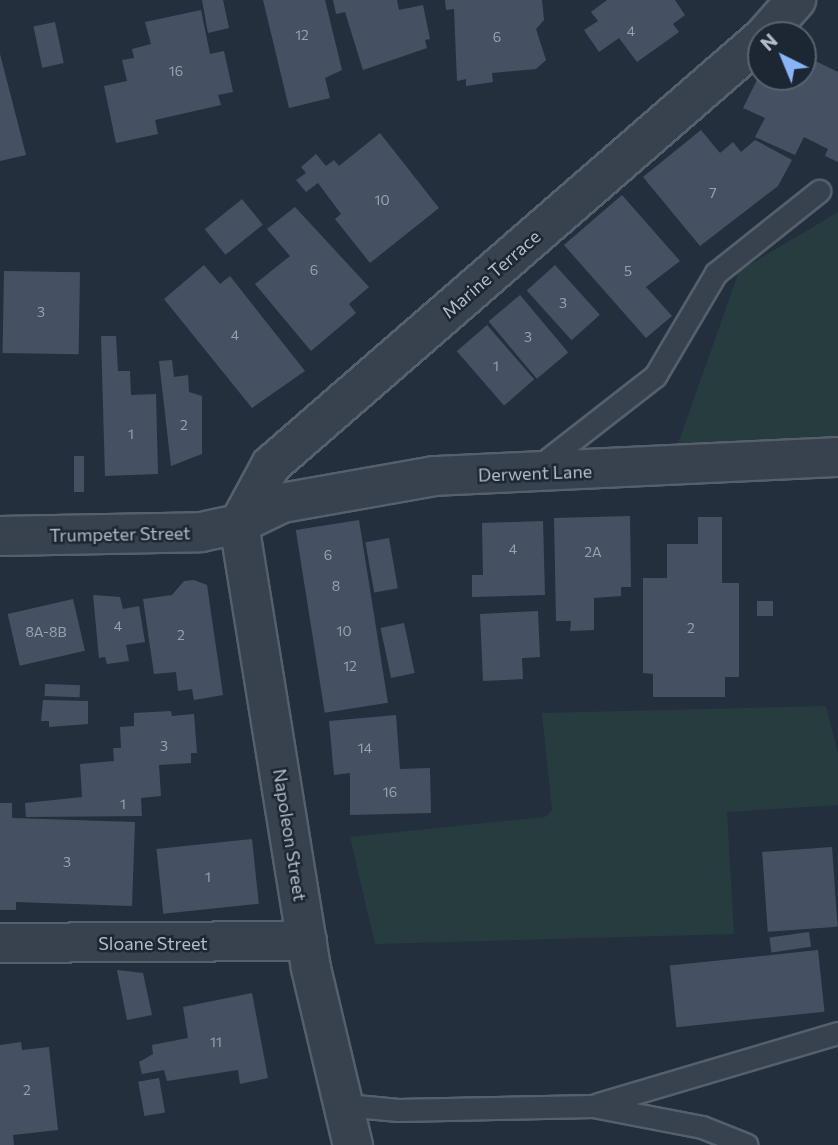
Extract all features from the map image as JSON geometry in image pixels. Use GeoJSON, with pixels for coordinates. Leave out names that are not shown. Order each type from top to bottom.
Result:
{"type":"FeatureCollection","features":[{"type":"Feature","properties":{"kind":"street"},"geometry":{"type":"LineString","coordinates":[[777,21],[796,0]]}},
{"type":"Feature","properties":{"kind":"street","name":"Marine Terrace"},"geometry":{"type":"LineString","coordinates":[[239,523],[271,465],[747,51]]}},
{"type":"Feature","properties":{"kind":"street","name":"Derwent Lane"},"geometry":{"type":"LineString","coordinates":[[239,523],[306,498],[435,477],[838,457]]}},
{"type":"Feature","properties":{"kind":"street","name":"Trumpeter Street"},"geometry":{"type":"LineString","coordinates":[[0,536],[138,536],[239,523]]}},
{"type":"Feature","properties":{"kind":"street","name":"Napoleon Street"},"geometry":{"type":"LineString","coordinates":[[239,523],[307,941],[353,1145]]}},
{"type":"Feature","properties":{"kind":"street","name":"Sloane Street"},"geometry":{"type":"LineString","coordinates":[[0,943],[307,941]]}},
{"type":"Feature","properties":{"kind":"lane"},"geometry":{"type":"LineString","coordinates":[[531,473],[655,376],[716,273],[819,191]]}},
{"type":"Feature","properties":{"kind":"lane"},"geometry":{"type":"LineString","coordinates":[[593,1106],[838,1033]]}},
{"type":"Feature","properties":{"kind":"lane"},"geometry":{"type":"LineString","coordinates":[[345,1105],[398,1110],[593,1106],[702,1127],[747,1145]]}},
{"type":"Feature","properties":{"kind":"green space"},"geometry":{"type":"Polygon","coordinates":[[[838,212],[838,450],[678,444],[739,271],[838,212]]]}},
{"type":"Feature","properties":{"kind":"green space"},"geometry":{"type":"Polygon","coordinates":[[[826,706],[838,753],[838,805],[727,812],[734,934],[375,944],[350,837],[545,817],[552,810],[542,713],[826,706]]]}},
{"type":"Feature","properties":{"kind":"building"},"geometry":{"type":"Polygon","coordinates":[[[202,0],[223,0],[229,28],[208,33],[202,0]]]}},
{"type":"Feature","properties":{"kind":"building"},"geometry":{"type":"Polygon","coordinates":[[[263,0],[325,0],[342,70],[325,78],[330,98],[289,108],[263,0]]]}},
{"type":"Feature","properties":{"kind":"building"},"geometry":{"type":"Polygon","coordinates":[[[333,0],[397,0],[399,10],[423,5],[430,39],[425,40],[427,48],[363,70],[345,12],[336,14],[333,0]]]}},
{"type":"Feature","properties":{"kind":"building"},"geometry":{"type":"Polygon","coordinates":[[[445,0],[542,0],[544,20],[536,29],[546,60],[536,69],[492,73],[493,82],[466,86],[466,79],[457,81],[454,9],[446,10],[445,0]]]}},
{"type":"Feature","properties":{"kind":"building"},"geometry":{"type":"Polygon","coordinates":[[[607,0],[675,0],[685,15],[673,24],[679,32],[637,62],[619,38],[599,52],[584,30],[598,21],[591,12],[607,0]]]}},
{"type":"Feature","properties":{"kind":"building"},"geometry":{"type":"Polygon","coordinates":[[[201,10],[210,54],[224,51],[233,92],[218,95],[221,105],[155,120],[158,134],[116,143],[104,86],[127,81],[122,60],[134,58],[132,49],[151,44],[145,22],[201,10]]]}},
{"type":"Feature","properties":{"kind":"building"},"geometry":{"type":"Polygon","coordinates":[[[55,22],[64,63],[42,68],[33,27],[55,22]]]}},
{"type":"Feature","properties":{"kind":"building"},"geometry":{"type":"Polygon","coordinates":[[[0,54],[26,155],[0,161],[0,54]]]}},
{"type":"Feature","properties":{"kind":"building"},"geometry":{"type":"Polygon","coordinates":[[[817,62],[838,72],[838,162],[825,156],[828,149],[804,137],[795,155],[755,137],[765,118],[743,108],[752,91],[817,91],[817,62]]]}},
{"type":"Feature","properties":{"kind":"building"},"geometry":{"type":"Polygon","coordinates":[[[701,130],[720,153],[733,142],[741,152],[755,140],[792,160],[778,186],[700,246],[643,177],[701,130]]]}},
{"type":"Feature","properties":{"kind":"building"},"geometry":{"type":"Polygon","coordinates":[[[380,133],[439,208],[370,263],[335,219],[341,214],[318,183],[306,192],[296,180],[306,173],[301,167],[316,154],[326,166],[334,160],[339,166],[380,133]]]}},
{"type":"Feature","properties":{"kind":"building"},"geometry":{"type":"Polygon","coordinates":[[[622,195],[680,261],[646,287],[672,316],[646,338],[564,245],[622,195]]]}},
{"type":"Feature","properties":{"kind":"building"},"geometry":{"type":"Polygon","coordinates":[[[242,199],[263,225],[225,255],[205,229],[242,199]]]}},
{"type":"Feature","properties":{"kind":"building"},"geometry":{"type":"Polygon","coordinates":[[[295,207],[369,287],[349,304],[356,313],[311,351],[255,284],[290,256],[267,229],[295,207]]]}},
{"type":"Feature","properties":{"kind":"building"},"geometry":{"type":"Polygon","coordinates":[[[204,265],[220,284],[230,276],[305,371],[252,408],[164,299],[204,265]]]}},
{"type":"Feature","properties":{"kind":"building"},"geometry":{"type":"Polygon","coordinates":[[[555,265],[600,315],[572,340],[527,290],[555,265]]]}},
{"type":"Feature","properties":{"kind":"building"},"geometry":{"type":"Polygon","coordinates":[[[4,271],[80,272],[79,354],[3,353],[4,271]]]}},
{"type":"Feature","properties":{"kind":"building"},"geometry":{"type":"Polygon","coordinates":[[[520,295],[568,352],[537,379],[489,321],[520,295]]]}},
{"type":"Feature","properties":{"kind":"building"},"geometry":{"type":"Polygon","coordinates":[[[487,325],[534,379],[504,406],[457,351],[487,325]]]}},
{"type":"Feature","properties":{"kind":"building"},"geometry":{"type":"Polygon","coordinates":[[[101,336],[116,336],[118,371],[130,371],[131,395],[156,394],[158,474],[105,476],[101,336]]]}},
{"type":"Feature","properties":{"kind":"building"},"geometry":{"type":"Polygon","coordinates":[[[172,360],[174,377],[188,375],[189,392],[202,396],[202,454],[171,466],[159,361],[172,360]]]}},
{"type":"Feature","properties":{"kind":"building"},"geometry":{"type":"Polygon","coordinates":[[[74,456],[84,456],[84,492],[74,492],[74,456]]]}},
{"type":"Feature","properties":{"kind":"building"},"geometry":{"type":"Polygon","coordinates":[[[630,516],[631,587],[621,587],[621,596],[594,598],[594,630],[570,631],[571,621],[556,621],[554,518],[630,516]]]}},
{"type":"Feature","properties":{"kind":"building"},"geometry":{"type":"Polygon","coordinates":[[[698,517],[722,517],[722,583],[739,583],[739,677],[725,677],[725,697],[653,697],[653,674],[643,673],[643,578],[667,578],[667,544],[698,544],[698,517]]]}},
{"type":"Feature","properties":{"kind":"building"},"geometry":{"type":"Polygon","coordinates":[[[359,520],[388,703],[325,713],[296,530],[359,520]]]}},
{"type":"Feature","properties":{"kind":"building"},"geometry":{"type":"Polygon","coordinates":[[[543,521],[545,595],[472,597],[472,575],[483,575],[482,523],[543,521]]]}},
{"type":"Feature","properties":{"kind":"building"},"geometry":{"type":"Polygon","coordinates":[[[389,538],[398,588],[374,592],[365,542],[389,538]]]}},
{"type":"Feature","properties":{"kind":"building"},"geometry":{"type":"Polygon","coordinates":[[[194,580],[207,585],[223,695],[194,700],[192,689],[178,691],[176,672],[154,674],[143,599],[172,595],[184,581],[194,580]]]}},
{"type":"Feature","properties":{"kind":"building"},"geometry":{"type":"Polygon","coordinates":[[[93,595],[120,597],[123,609],[139,606],[145,642],[126,645],[129,661],[107,664],[105,657],[99,658],[93,595]]]}},
{"type":"Feature","properties":{"kind":"building"},"geometry":{"type":"Polygon","coordinates":[[[73,599],[85,651],[20,666],[8,614],[73,599]]]}},
{"type":"Feature","properties":{"kind":"building"},"geometry":{"type":"Polygon","coordinates":[[[757,601],[773,601],[773,616],[757,616],[757,601]]]}},
{"type":"Feature","properties":{"kind":"building"},"geometry":{"type":"Polygon","coordinates":[[[538,611],[540,657],[522,658],[523,679],[483,681],[480,614],[538,611]]]}},
{"type":"Feature","properties":{"kind":"building"},"geometry":{"type":"Polygon","coordinates":[[[404,623],[415,673],[391,678],[381,628],[404,623]]]}},
{"type":"Feature","properties":{"kind":"building"},"geometry":{"type":"Polygon","coordinates":[[[45,684],[80,685],[80,697],[45,696],[45,684]]]}},
{"type":"Feature","properties":{"kind":"building"},"geometry":{"type":"Polygon","coordinates":[[[43,700],[88,701],[88,724],[49,727],[49,721],[41,721],[43,700]]]}},
{"type":"Feature","properties":{"kind":"building"},"geometry":{"type":"Polygon","coordinates":[[[171,711],[172,716],[194,714],[197,753],[191,753],[191,763],[159,765],[161,796],[141,798],[142,816],[26,817],[25,803],[82,797],[80,764],[114,761],[113,748],[121,748],[120,727],[134,726],[134,713],[171,711]]]}},
{"type":"Feature","properties":{"kind":"building"},"geometry":{"type":"Polygon","coordinates":[[[396,715],[400,769],[430,768],[431,813],[350,815],[350,773],[334,775],[329,721],[396,715]]]}},
{"type":"Feature","properties":{"kind":"building"},"geometry":{"type":"Polygon","coordinates":[[[0,803],[12,803],[12,818],[135,822],[132,906],[16,902],[16,910],[0,910],[0,803]]]}},
{"type":"Feature","properties":{"kind":"building"},"geometry":{"type":"Polygon","coordinates":[[[252,839],[259,904],[163,914],[157,849],[252,839]]]}},
{"type":"Feature","properties":{"kind":"building"},"geometry":{"type":"Polygon","coordinates":[[[832,847],[838,927],[768,932],[762,852],[832,847]]]}},
{"type":"Feature","properties":{"kind":"building"},"geometry":{"type":"Polygon","coordinates":[[[809,932],[811,947],[771,952],[769,938],[809,932]]]}},
{"type":"Feature","properties":{"kind":"building"},"geometry":{"type":"Polygon","coordinates":[[[818,950],[824,1012],[676,1027],[670,966],[818,950]]]}},
{"type":"Feature","properties":{"kind":"building"},"geometry":{"type":"Polygon","coordinates":[[[117,970],[143,973],[152,1015],[127,1020],[117,970]]]}},
{"type":"Feature","properties":{"kind":"building"},"geometry":{"type":"Polygon","coordinates":[[[252,993],[268,1078],[240,1084],[238,1070],[167,1081],[164,1070],[142,1074],[139,1062],[153,1054],[152,1045],[188,1038],[183,1007],[252,993]]]}},
{"type":"Feature","properties":{"kind":"building"},"geometry":{"type":"Polygon","coordinates":[[[21,1042],[22,1050],[49,1047],[58,1130],[13,1135],[14,1145],[0,1145],[0,1045],[21,1042]]]}},
{"type":"Feature","properties":{"kind":"building"},"geometry":{"type":"Polygon","coordinates":[[[159,1078],[165,1112],[144,1116],[138,1082],[159,1078]]]}}]}
